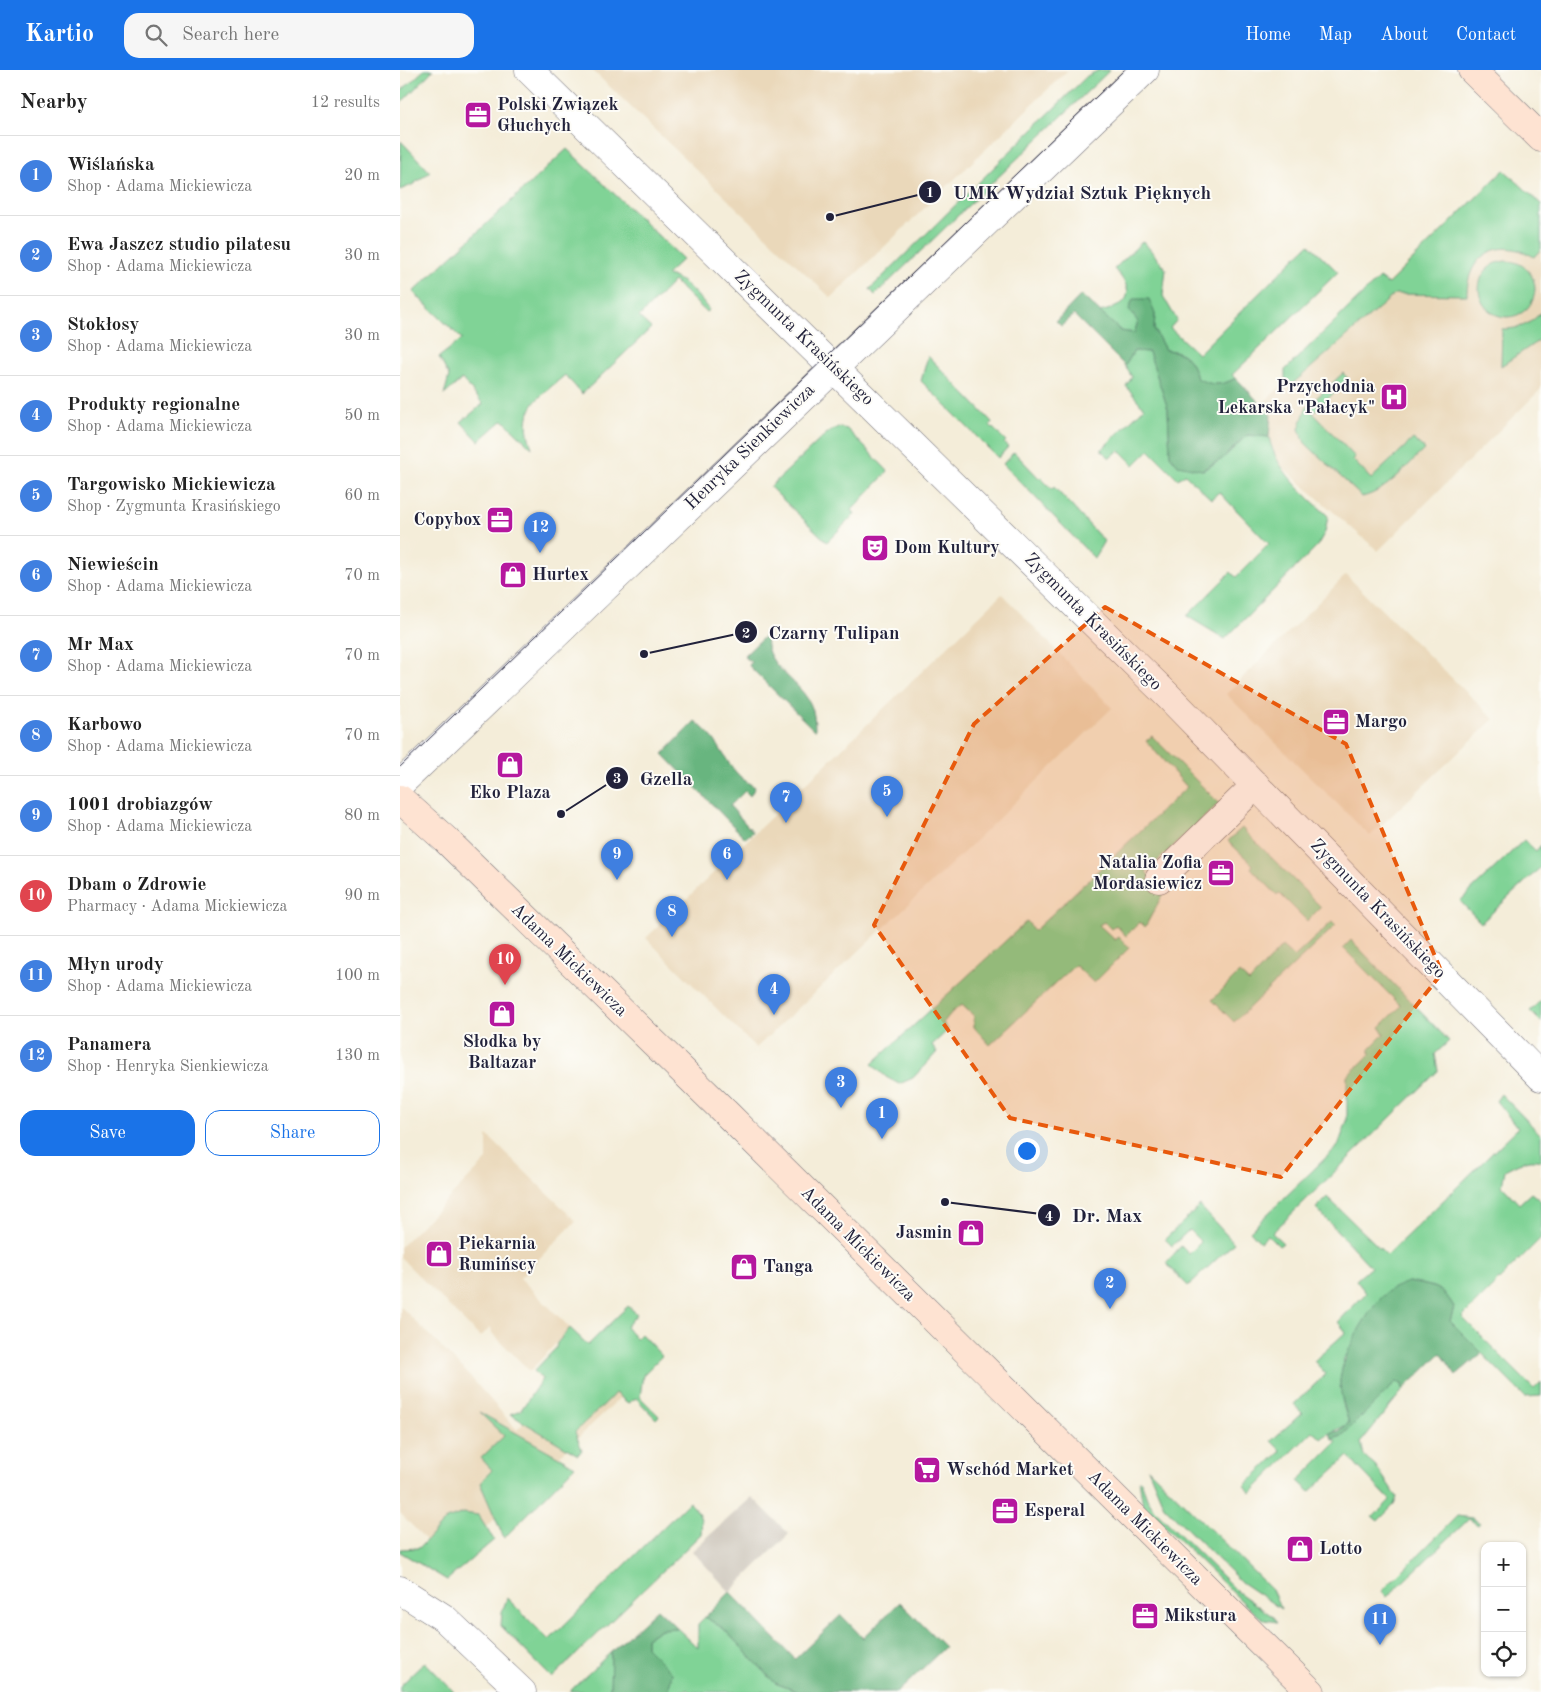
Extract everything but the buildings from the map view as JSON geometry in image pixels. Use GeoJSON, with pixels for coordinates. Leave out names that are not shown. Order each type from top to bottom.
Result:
{"type":"FeatureCollection","features":[{"type":"Feature","properties":{"kind":"street","name":"Zygmunta Krasińskiego"},"geometry":{"type":"LineString","coordinates":[[529,70],[834,367],[1256,785],[1541,1076]]}},
{"type":"Feature","properties":{"kind":"street","name":"Henryka Sienkiewicza"},"geometry":{"type":"LineString","coordinates":[[400,784],[1144,70]]}},
{"type":"Feature","properties":{"kind":"street"},"geometry":{"type":"LineString","coordinates":[[1472,70],[1541,138]]}},
{"type":"Feature","properties":{"kind":"street"},"geometry":{"type":"LineString","coordinates":[[1159,880],[1256,785]]}},
{"type":"Feature","properties":{"kind":"street","name":"Adama Mickiewicza"},"geometry":{"type":"LineString","coordinates":[[400,799],[446,840],[721,1108],[1311,1692]]}},
{"type":"Feature","properties":{"kind":"street"},"geometry":{"type":"LineString","coordinates":[[400,1590],[444,1618],[522,1692]]}},
{"type":"Feature","properties":{"kind":"highlighted area"},"geometry":{"type":"Polygon","coordinates":[[[1105,607],[1346,744],[1442,973],[1281,1177],[1010,1118],[874,925],[974,724],[1105,607]]]}},
{"type":"Feature","properties":{"kind":"shaded area"},"geometry":{"type":"Polygon","coordinates":[[[592,70],[1068,70],[831,298],[592,70]]]}},
{"type":"Feature","properties":{"kind":"shaded area"},"geometry":{"type":"Polygon","coordinates":[[[1504,170],[1541,205],[1541,389],[1378,551],[1272,458],[1246,420],[1504,170]]]}},
{"type":"Feature","properties":{"kind":"shaded area"},"geometry":{"type":"Polygon","coordinates":[[[1346,575],[1494,719],[1370,836],[1226,694],[1346,575]]]}},
{"type":"Feature","properties":{"kind":"shaded area"},"geometry":{"type":"Polygon","coordinates":[[[1002,594],[1112,708],[963,853],[756,1048],[646,938],[1002,594]]]}},
{"type":"Feature","properties":{"kind":"shaded area"},"geometry":{"type":"Polygon","coordinates":[[[487,1135],[576,1221],[520,1278],[570,1328],[530,1371],[492,1333],[491,1327],[480,1337],[400,1257],[400,1247],[487,1160],[487,1135]]]}},
{"type":"Feature","properties":{"kind":"shaded area"},"geometry":{"type":"Polygon","coordinates":[[[400,1306],[468,1374],[517,1430],[592,1350],[631,1387],[448,1563],[400,1513],[400,1306]]]}},
{"type":"Feature","properties":{"kind":"shaded area"},"geometry":{"type":"Polygon","coordinates":[[[752,1497],[789,1534],[730,1592],[692,1551],[752,1497]]]}},
{"type":"Feature","properties":{"kind":"green space"},"geometry":{"type":"Polygon","coordinates":[[[424,70],[433,70],[400,104],[400,92],[424,70]]]}},
{"type":"Feature","properties":{"kind":"green space"},"geometry":{"type":"Polygon","coordinates":[[[1099,70],[1110,70],[875,295],[870,289],[1087,76],[1099,70]]]}},
{"type":"Feature","properties":{"kind":"green space"},"geometry":{"type":"Polygon","coordinates":[[[401,141],[430,172],[412,185],[400,190],[401,141]]]}},
{"type":"Feature","properties":{"kind":"green space"},"geometry":{"type":"Polygon","coordinates":[[[567,149],[683,259],[666,275],[678,279],[709,310],[706,312],[674,281],[639,317],[651,328],[582,394],[565,375],[532,406],[527,423],[532,448],[503,420],[479,441],[461,422],[483,404],[462,379],[444,395],[449,376],[439,357],[462,339],[413,292],[567,149]]]}},
{"type":"Feature","properties":{"kind":"green space"},"geometry":{"type":"Polygon","coordinates":[[[1504,170],[1541,204],[1541,249],[1534,257],[1509,248],[1497,249],[1487,253],[1473,269],[1468,281],[1467,295],[1395,294],[1290,386],[1285,378],[1285,370],[1379,278],[1388,284],[1504,170]]]}},
{"type":"Feature","properties":{"kind":"green space"},"geometry":{"type":"Polygon","coordinates":[[[1143,241],[1166,269],[1163,296],[1177,320],[1170,328],[1198,354],[1309,244],[1338,272],[1232,375],[1236,378],[1226,383],[1212,384],[1197,379],[1190,361],[1183,354],[1165,350],[1154,329],[1155,314],[1138,322],[1134,333],[1121,331],[1099,312],[1118,306],[1127,297],[1126,285],[1114,269],[1143,241]]]}},
{"type":"Feature","properties":{"kind":"green space"},"geometry":{"type":"Polygon","coordinates":[[[1501,261],[1513,261],[1523,265],[1531,273],[1535,289],[1531,305],[1523,313],[1513,317],[1501,317],[1491,313],[1483,305],[1479,295],[1479,283],[1483,273],[1491,265],[1501,261]]]}},
{"type":"Feature","properties":{"kind":"green space"},"geometry":{"type":"Polygon","coordinates":[[[1081,295],[1121,331],[1134,333],[1138,322],[1129,309],[1133,299],[1149,299],[1155,314],[1154,329],[1165,350],[1178,353],[1187,358],[1197,378],[1202,381],[1216,384],[1236,378],[1271,415],[1269,437],[1247,435],[1222,459],[1202,470],[1178,465],[1170,455],[1168,409],[1149,352],[1134,351],[1125,366],[1074,315],[1061,326],[1056,321],[1081,295]]]}},
{"type":"Feature","properties":{"kind":"green space"},"geometry":{"type":"Polygon","coordinates":[[[1541,312],[1541,339],[1501,366],[1502,329],[1524,325],[1541,312]]]}},
{"type":"Feature","properties":{"kind":"green space"},"geometry":{"type":"Polygon","coordinates":[[[1134,351],[1149,352],[1168,409],[1170,455],[1178,464],[1203,470],[1222,459],[1247,435],[1269,437],[1284,471],[1328,516],[1325,532],[1317,546],[1225,639],[1187,616],[1231,572],[1236,577],[1269,544],[1219,492],[1211,499],[1185,474],[1178,479],[1149,450],[1134,465],[1119,450],[1110,458],[1101,450],[1144,408],[1126,386],[1132,377],[1125,366],[1134,351]]]}},
{"type":"Feature","properties":{"kind":"green space"},"geometry":{"type":"Polygon","coordinates":[[[928,356],[992,422],[990,425],[1006,441],[1004,443],[1008,447],[998,458],[921,381],[928,356]]]}},
{"type":"Feature","properties":{"kind":"green space"},"geometry":{"type":"Polygon","coordinates":[[[1343,373],[1348,379],[1313,413],[1355,457],[1353,460],[1371,479],[1413,439],[1425,449],[1388,484],[1362,497],[1305,443],[1299,429],[1306,408],[1343,373]]]}},
{"type":"Feature","properties":{"kind":"green space"},"geometry":{"type":"Polygon","coordinates":[[[838,427],[847,429],[888,471],[852,510],[855,514],[827,542],[770,487],[826,434],[838,427]]]}},
{"type":"Feature","properties":{"kind":"green space"},"geometry":{"type":"Polygon","coordinates":[[[1014,452],[1039,478],[1052,489],[1054,487],[1104,541],[1094,558],[1003,464],[1014,452]]]}},
{"type":"Feature","properties":{"kind":"green space"},"geometry":{"type":"Polygon","coordinates":[[[767,634],[769,653],[780,669],[801,690],[811,706],[814,714],[815,731],[749,666],[751,662],[744,656],[767,634]]]}},
{"type":"Feature","properties":{"kind":"green space"},"geometry":{"type":"Polygon","coordinates":[[[695,721],[713,738],[736,772],[755,787],[750,796],[745,791],[730,806],[753,832],[745,838],[663,754],[695,721]]]}},
{"type":"Feature","properties":{"kind":"green space"},"geometry":{"type":"Polygon","coordinates":[[[1152,736],[1219,803],[1146,872],[1164,892],[1145,927],[1140,922],[1126,936],[1116,925],[1111,929],[1104,922],[1099,925],[1115,940],[1119,937],[1129,948],[1094,983],[1075,965],[990,1045],[974,1027],[974,1016],[962,1005],[952,1012],[943,1023],[948,1030],[932,1045],[937,1052],[913,1078],[899,1084],[886,1077],[872,1064],[1027,921],[1034,931],[1187,787],[1146,741],[1152,736]]]}},
{"type":"Feature","properties":{"kind":"green space"},"geometry":{"type":"Polygon","coordinates":[[[1242,828],[1321,907],[1307,921],[1279,893],[1277,895],[1251,868],[1253,865],[1228,841],[1242,828]]]}},
{"type":"Feature","properties":{"kind":"green space"},"geometry":{"type":"Polygon","coordinates":[[[1524,840],[1536,851],[1541,845],[1541,867],[1481,923],[1460,901],[1524,840]]]}},
{"type":"Feature","properties":{"kind":"green space"},"geometry":{"type":"Polygon","coordinates":[[[1332,922],[1336,925],[1234,1022],[1212,1000],[1239,973],[1249,982],[1282,946],[1294,957],[1332,922]]]}},
{"type":"Feature","properties":{"kind":"green space"},"geometry":{"type":"Polygon","coordinates":[[[1351,940],[1449,1041],[1435,1054],[1438,1071],[1272,1233],[1283,1243],[1279,1246],[1268,1235],[1260,1242],[1250,1231],[1338,1146],[1347,1121],[1347,1076],[1370,1055],[1370,1048],[1384,1034],[1380,1027],[1401,1006],[1343,948],[1351,940]]]}},
{"type":"Feature","properties":{"kind":"green space"},"geometry":{"type":"Polygon","coordinates":[[[1541,1000],[1541,1022],[1530,1011],[1541,1000]]]}},
{"type":"Feature","properties":{"kind":"green space"},"geometry":{"type":"Polygon","coordinates":[[[1501,1094],[1541,1135],[1541,1161],[1531,1160],[1518,1163],[1505,1170],[1502,1186],[1519,1204],[1531,1193],[1541,1201],[1541,1238],[1462,1317],[1534,1389],[1541,1382],[1541,1396],[1525,1397],[1450,1321],[1454,1307],[1445,1294],[1440,1290],[1423,1284],[1408,1282],[1344,1358],[1340,1382],[1343,1405],[1349,1423],[1321,1439],[1313,1431],[1251,1493],[1244,1486],[1281,1451],[1271,1441],[1302,1413],[1294,1404],[1326,1374],[1314,1361],[1346,1332],[1338,1322],[1366,1293],[1356,1280],[1371,1267],[1316,1208],[1327,1197],[1387,1255],[1518,1128],[1496,1101],[1501,1094]]]}},
{"type":"Feature","properties":{"kind":"green space"},"geometry":{"type":"Polygon","coordinates":[[[1200,1206],[1234,1243],[1188,1286],[1166,1263],[1181,1246],[1189,1254],[1201,1242],[1189,1230],[1172,1246],[1165,1239],[1200,1206]]]}},
{"type":"Feature","properties":{"kind":"green space"},"geometry":{"type":"Polygon","coordinates":[[[1408,1282],[1423,1284],[1440,1290],[1445,1294],[1454,1307],[1450,1321],[1482,1353],[1456,1375],[1441,1353],[1403,1390],[1402,1384],[1396,1382],[1342,1436],[1332,1439],[1330,1433],[1339,1431],[1349,1423],[1340,1381],[1350,1346],[1379,1300],[1387,1292],[1408,1282]]]}},
{"type":"Feature","properties":{"kind":"green space"},"geometry":{"type":"Polygon","coordinates":[[[628,1306],[637,1314],[626,1327],[636,1339],[641,1334],[662,1356],[643,1375],[640,1397],[659,1416],[656,1419],[636,1398],[628,1403],[615,1393],[575,1432],[582,1450],[578,1455],[510,1414],[521,1410],[542,1379],[534,1371],[556,1348],[557,1343],[570,1328],[588,1345],[628,1306]]]}},
{"type":"Feature","properties":{"kind":"green space"},"geometry":{"type":"Polygon","coordinates":[[[1396,1382],[1402,1384],[1403,1390],[1361,1442],[1364,1456],[1375,1465],[1397,1497],[1394,1505],[1378,1521],[1373,1517],[1390,1500],[1348,1456],[1310,1492],[1298,1481],[1337,1442],[1332,1439],[1342,1436],[1396,1382]]]}},
{"type":"Feature","properties":{"kind":"green space"},"geometry":{"type":"Polygon","coordinates":[[[479,1412],[575,1466],[504,1538],[480,1483],[492,1470],[481,1458],[504,1436],[479,1412]]]}},
{"type":"Feature","properties":{"kind":"green space"},"geometry":{"type":"Polygon","coordinates":[[[1148,1468],[1272,1590],[1281,1609],[1241,1582],[1164,1506],[1148,1468]]]}},
{"type":"Feature","properties":{"kind":"green space"},"geometry":{"type":"Polygon","coordinates":[[[1139,1480],[1154,1509],[1238,1592],[1272,1616],[1277,1622],[1265,1620],[1253,1612],[1143,1505],[1139,1480]]]}},
{"type":"Feature","properties":{"kind":"green space"},"geometry":{"type":"Polygon","coordinates":[[[689,1502],[700,1516],[702,1524],[701,1534],[552,1678],[501,1626],[502,1612],[507,1598],[549,1640],[689,1502]]]}},
{"type":"Feature","properties":{"kind":"green space"},"geometry":{"type":"Polygon","coordinates":[[[463,1513],[478,1515],[494,1540],[447,1580],[400,1552],[400,1549],[419,1548],[447,1519],[463,1513]]]}},
{"type":"Feature","properties":{"kind":"green space"},"geometry":{"type":"Polygon","coordinates":[[[1457,1516],[1472,1518],[1480,1523],[1478,1525],[1469,1519],[1387,1597],[1382,1591],[1457,1516]]]}},
{"type":"Feature","properties":{"kind":"green space"},"geometry":{"type":"Polygon","coordinates":[[[730,1592],[795,1659],[841,1615],[863,1638],[900,1602],[945,1647],[898,1692],[799,1692],[775,1683],[724,1629],[705,1617],[730,1592]]]}},
{"type":"Feature","properties":{"kind":"green space"},"geometry":{"type":"Polygon","coordinates":[[[657,1609],[677,1628],[661,1629],[646,1638],[646,1647],[672,1673],[668,1692],[610,1692],[611,1652],[657,1609]]]}},
{"type":"Feature","properties":{"kind":"green space"},"geometry":{"type":"Polygon","coordinates":[[[705,1617],[724,1629],[775,1683],[799,1692],[690,1692],[688,1690],[668,1692],[672,1673],[646,1647],[646,1638],[661,1629],[677,1628],[698,1648],[698,1624],[705,1617]]]}},
{"type":"Feature","properties":{"kind":"green space"},"geometry":{"type":"Polygon","coordinates":[[[611,1652],[610,1692],[570,1691],[611,1652]]]}},
{"type":"Feature","properties":{"kind":"green space"},"geometry":{"type":"Polygon","coordinates":[[[425,1662],[454,1692],[400,1692],[400,1686],[425,1662]]]}},
{"type":"Feature","properties":{"kind":"tram line"},"geometry":{"type":"LineString","coordinates":[[400,767],[1124,70]]}},
{"type":"Feature","properties":{"kind":"place","name":"Polski Związek Głuchych"},"geometry":{"type":"Point","coordinates":[478,115]}},
{"type":"Feature","properties":{"kind":"place","name":"UMK Wydział Sztuk Pięknych"},"geometry":{"type":"Point","coordinates":[830,217]}},
{"type":"Feature","properties":{"kind":"place","name":"Przychodnia Lekarska \"Pałacyk\""},"geometry":{"type":"Point","coordinates":[1394,397]}},
{"type":"Feature","properties":{"kind":"place","name":"Copybox"},"geometry":{"type":"Point","coordinates":[500,520]}},
{"type":"Feature","properties":{"kind":"place","name":"Dom Kultury"},"geometry":{"type":"Point","coordinates":[875,548]}},
{"type":"Feature","properties":{"kind":"place","name":"Panamera"},"geometry":{"type":"Point","coordinates":[540,553]}},
{"type":"Feature","properties":{"kind":"place","name":"Hurtex"},"geometry":{"type":"Point","coordinates":[513,575]}},
{"type":"Feature","properties":{"kind":"place","name":"Czarny Tulipan"},"geometry":{"type":"Point","coordinates":[644,654]}},
{"type":"Feature","properties":{"kind":"place","name":"Margo"},"geometry":{"type":"Point","coordinates":[1336,722]}},
{"type":"Feature","properties":{"kind":"place","name":"Eko Plaza"},"geometry":{"type":"Point","coordinates":[510,765]}},
{"type":"Feature","properties":{"kind":"place","name":"Gzella"},"geometry":{"type":"Point","coordinates":[561,814]}},
{"type":"Feature","properties":{"kind":"place","name":"Targowisko Mickiewicza"},"geometry":{"type":"Point","coordinates":[887,817]}},
{"type":"Feature","properties":{"kind":"place","name":"Mr Max"},"geometry":{"type":"Point","coordinates":[786,823]}},
{"type":"Feature","properties":{"kind":"place","name":"Natalia Zofia Mordasiewicz"},"geometry":{"type":"Point","coordinates":[1221,873]}},
{"type":"Feature","properties":{"kind":"place","name":"1001 drobiazgów"},"geometry":{"type":"Point","coordinates":[617,880]}},
{"type":"Feature","properties":{"kind":"place","name":"Niewieścin"},"geometry":{"type":"Point","coordinates":[727,880]}},
{"type":"Feature","properties":{"kind":"place","name":"Karbowo"},"geometry":{"type":"Point","coordinates":[672,937]}},
{"type":"Feature","properties":{"kind":"place","name":"Dbam o Zdrowie"},"geometry":{"type":"Point","coordinates":[505,985]}},
{"type":"Feature","properties":{"kind":"place","name":"Słodka by Baltazar"},"geometry":{"type":"Point","coordinates":[502,1014]}},
{"type":"Feature","properties":{"kind":"place","name":"Produkty regionalne"},"geometry":{"type":"Point","coordinates":[774,1015]}},
{"type":"Feature","properties":{"kind":"place","name":"Stokłosy"},"geometry":{"type":"Point","coordinates":[841,1108]}},
{"type":"Feature","properties":{"kind":"place","name":"Wiślańska"},"geometry":{"type":"Point","coordinates":[882,1139]}},
{"type":"Feature","properties":{"kind":"place","name":"Dr. Max"},"geometry":{"type":"Point","coordinates":[945,1202]}},
{"type":"Feature","properties":{"kind":"place","name":"Jasmin"},"geometry":{"type":"Point","coordinates":[971,1233]}},
{"type":"Feature","properties":{"kind":"place","name":"Piekarnia Rumińscy"},"geometry":{"type":"Point","coordinates":[439,1254]}},
{"type":"Feature","properties":{"kind":"place","name":"Tanga"},"geometry":{"type":"Point","coordinates":[744,1267]}},
{"type":"Feature","properties":{"kind":"place","name":"Ewa Jaszcz studio pilatesu"},"geometry":{"type":"Point","coordinates":[1110,1309]}},
{"type":"Feature","properties":{"kind":"place","name":"Wschód Market"},"geometry":{"type":"Point","coordinates":[927,1470]}},
{"type":"Feature","properties":{"kind":"place","name":"Esperal"},"geometry":{"type":"Point","coordinates":[1005,1511]}},
{"type":"Feature","properties":{"kind":"place","name":"Lotto"},"geometry":{"type":"Point","coordinates":[1300,1549]}},
{"type":"Feature","properties":{"kind":"place","name":"Mikstura"},"geometry":{"type":"Point","coordinates":[1145,1616]}},
{"type":"Feature","properties":{"kind":"place","name":"Młyn urody"},"geometry":{"type":"Point","coordinates":[1380,1645]}}]}
